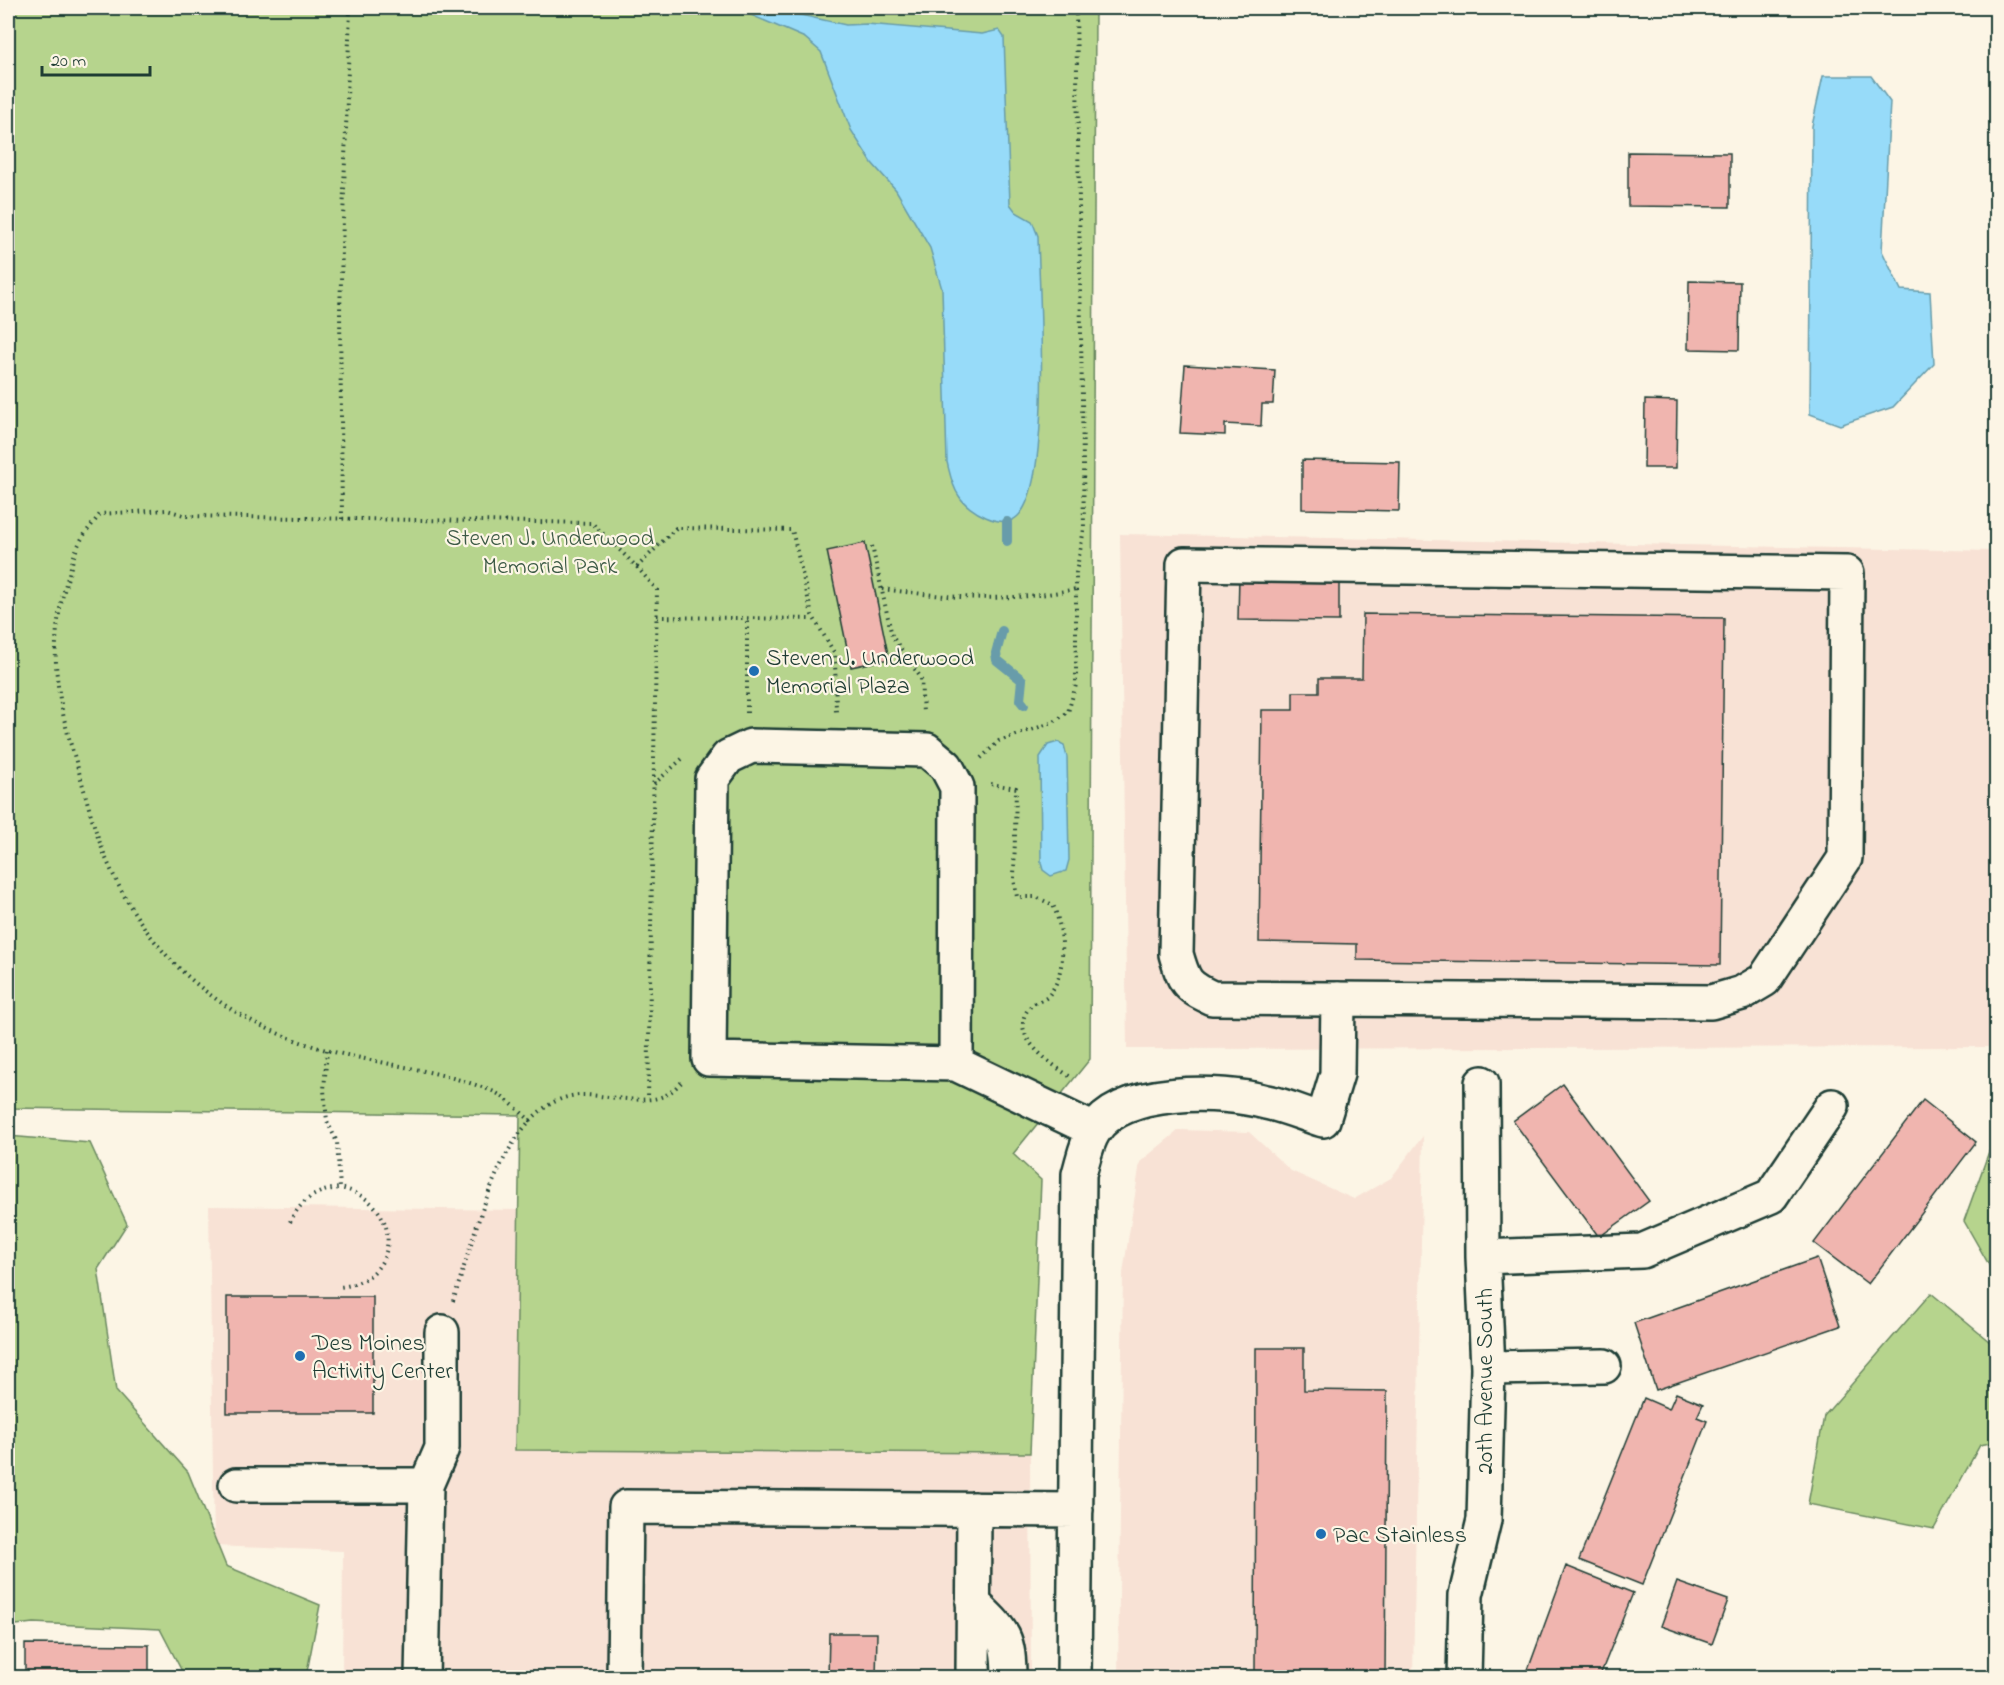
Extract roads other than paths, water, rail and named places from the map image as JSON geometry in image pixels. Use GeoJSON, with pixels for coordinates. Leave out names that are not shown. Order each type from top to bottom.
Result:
{"type":"FeatureCollection","features":[{"type":"Feature","properties":{"kind":"street"},"geometry":{"type":"LineString","coordinates":[[1184,564],[1847,573],[1845,858],[1764,980],[1742,993],[1711,1002],[1338,999],[1212,998],[1190,987],[1180,970],[1176,954],[1184,564]]}},
{"type":"Feature","properties":{"kind":"street"},"geometry":{"type":"LineString","coordinates":[[957,1064],[957,787],[946,766],[927,750],[751,746],[728,757],[712,779],[709,1059],[957,1064],[1094,1130]]}},
{"type":"Feature","properties":{"kind":"street"},"geometry":{"type":"LineString","coordinates":[[1074,1677],[1079,1174],[1094,1130],[1118,1109],[1148,1099],[1191,1094],[1264,1101],[1323,1120],[1337,1074],[1338,999]]}},
{"type":"Feature","properties":{"kind":"street","name":"20th Avenue South"},"geometry":{"type":"LineString","coordinates":[[1464,1677],[1466,1595],[1484,1520],[1488,1368],[1483,1257],[1482,1083]]}},
{"type":"Feature","properties":{"kind":"street"},"geometry":{"type":"LineString","coordinates":[[1483,1257],[1642,1251],[1771,1196],[1832,1106]]}},
{"type":"Feature","properties":{"kind":"street"},"geometry":{"type":"LineString","coordinates":[[422,1677],[426,1485],[442,1448],[442,1332]]}},
{"type":"Feature","properties":{"kind":"street"},"geometry":{"type":"LineString","coordinates":[[1488,1368],[1604,1366]]}},
{"type":"Feature","properties":{"kind":"street"},"geometry":{"type":"LineString","coordinates":[[236,1485],[426,1485]]}},
{"type":"Feature","properties":{"kind":"street"},"geometry":{"type":"LineString","coordinates":[[624,1677],[626,1507],[1076,1510]]}},
{"type":"Feature","properties":{"kind":"street"},"geometry":{"type":"LineString","coordinates":[[973,1677],[974,1509]]}},
{"type":"Feature","properties":{"kind":"street"},"geometry":{"type":"LineString","coordinates":[[973,1603],[1005,1638],[1009,1650],[1009,1677]]}},
{"type":"Feature","properties":{"kind":"water"},"geometry":{"type":"Polygon","coordinates":[[[725,8],[769,8],[846,25],[867,24],[982,34],[999,30],[1004,37],[1010,204],[1016,212],[1032,221],[1038,236],[1042,383],[1036,465],[1029,496],[1018,516],[1012,520],[995,520],[978,513],[964,502],[955,488],[947,462],[942,289],[930,248],[896,190],[872,163],[851,130],[821,52],[805,38],[744,12],[725,8]]]}},
{"type":"Feature","properties":{"kind":"water"},"geometry":{"type":"Polygon","coordinates":[[[1823,76],[1871,76],[1890,102],[1882,251],[1901,290],[1930,292],[1934,364],[1893,407],[1840,425],[1810,414],[1812,126],[1823,76]]]}},
{"type":"Feature","properties":{"kind":"water"},"geometry":{"type":"Polygon","coordinates":[[[1058,742],[1064,745],[1067,757],[1069,860],[1066,871],[1051,876],[1043,870],[1041,863],[1040,757],[1048,745],[1058,742]]]}},
{"type":"Feature","properties":{"kind":"waterway"},"geometry":{"type":"LineString","coordinates":[[1007,522],[1007,541]]}},
{"type":"Feature","properties":{"kind":"waterway"},"geometry":{"type":"LineString","coordinates":[[1002,631],[996,653],[997,660],[1022,680],[1020,700],[1024,705]]}},
{"type":"Feature","properties":{"kind":"place","name":"Steven J. Underwood Memorial Plaza"},"geometry":{"type":"Point","coordinates":[754,671]}},
{"type":"Feature","properties":{"kind":"place","name":"Des Moines Activity Center"},"geometry":{"type":"Point","coordinates":[300,1356]}},
{"type":"Feature","properties":{"kind":"place","name":"Pac Stainless"},"geometry":{"type":"Point","coordinates":[1321,1534]}},
{"type":"Feature","properties":{"kind":"park label","name":"Steven J. Underwood Memorial Park"},"geometry":{"type":"Point","coordinates":[550,551]}}]}
